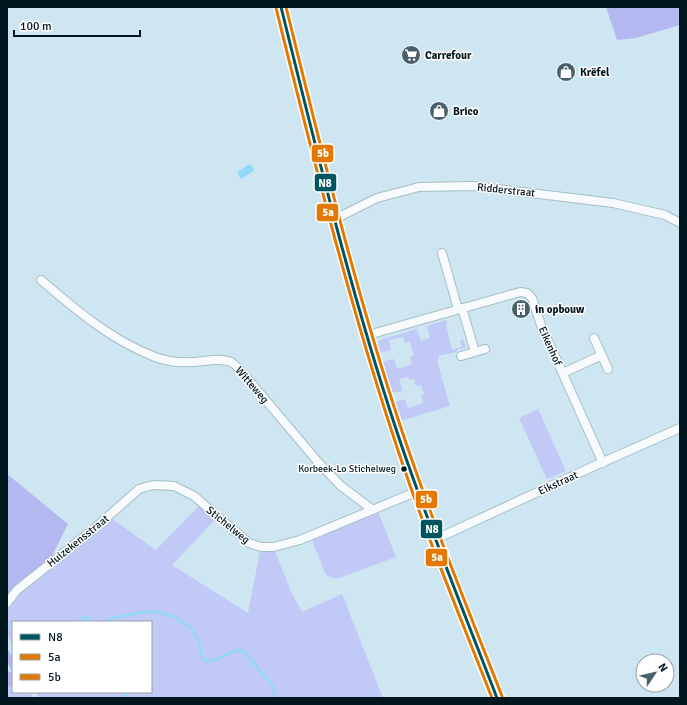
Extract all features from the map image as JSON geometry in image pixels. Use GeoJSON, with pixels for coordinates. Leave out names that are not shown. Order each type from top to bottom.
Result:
{"type":"FeatureCollection","features":[{"type":"Feature","properties":{"kind":"street"},"geometry":{"type":"LineString","coordinates":[[281,7],[335,219],[396,428],[436,539],[498,698]]}},
{"type":"Feature","properties":{"kind":"street","name":"Ridderstraat"},"geometry":{"type":"LineString","coordinates":[[335,219],[377,198],[419,187],[473,186],[613,203],[666,215],[680,223]]}},
{"type":"Feature","properties":{"kind":"street"},"geometry":{"type":"LineString","coordinates":[[442,254],[475,352]]}},
{"type":"Feature","properties":{"kind":"street","name":"Witteweg"},"geometry":{"type":"LineString","coordinates":[[41,280],[102,329],[141,351],[173,362],[224,360],[232,363],[242,372],[318,462],[341,486],[374,510]]}},
{"type":"Feature","properties":{"kind":"street","name":"Eikenhof"},"geometry":{"type":"LineString","coordinates":[[368,335],[520,292],[527,293],[532,298],[541,324],[603,463]]}},
{"type":"Feature","properties":{"kind":"street"},"geometry":{"type":"LineString","coordinates":[[594,338],[608,369]]}},
{"type":"Feature","properties":{"kind":"street"},"geometry":{"type":"LineString","coordinates":[[461,356],[485,349]]}},
{"type":"Feature","properties":{"kind":"street","name":"Eikenhof"},"geometry":{"type":"LineString","coordinates":[[563,373],[602,355]]}},
{"type":"Feature","properties":{"kind":"street","name":"Eikstraat"},"geometry":{"type":"LineString","coordinates":[[436,539],[680,428]]}},
{"type":"Feature","properties":{"kind":"street","name":"Stichelweg"},"geometry":{"type":"LineString","coordinates":[[153,485],[174,486],[194,496],[236,534],[249,543],[261,547],[300,540],[374,510]]}},
{"type":"Feature","properties":{"kind":"street","name":"Huizekensstraat"},"geometry":{"type":"LineString","coordinates":[[7,603],[17,590],[96,528],[139,489],[153,485]]}},
{"type":"Feature","properties":{"kind":"street"},"geometry":{"type":"LineString","coordinates":[[374,510],[418,491]]}},
{"type":"Feature","properties":{"kind":"shaded area"},"geometry":{"type":"Polygon","coordinates":[[[606,7],[680,7],[680,25],[636,38],[617,40],[606,7]]]}},
{"type":"Feature","properties":{"kind":"shaded area"},"geometry":{"type":"Polygon","coordinates":[[[250,164],[255,170],[241,179],[237,172],[250,164]]]}},
{"type":"Feature","properties":{"kind":"shaded area"},"geometry":{"type":"Polygon","coordinates":[[[446,320],[452,350],[462,347],[460,340],[463,339],[466,347],[457,350],[457,352],[438,356],[439,360],[437,361],[450,406],[400,421],[394,402],[405,399],[408,408],[423,403],[421,395],[424,394],[421,385],[416,386],[414,379],[409,380],[408,377],[399,379],[403,391],[391,393],[382,362],[394,359],[397,369],[412,364],[410,357],[414,356],[410,342],[405,343],[403,337],[389,340],[391,350],[380,353],[378,342],[380,340],[417,329],[421,341],[430,338],[427,326],[446,320]]]}},
{"type":"Feature","properties":{"kind":"shaded area"},"geometry":{"type":"Polygon","coordinates":[[[538,409],[566,471],[547,479],[519,418],[538,409]]]}},
{"type":"Feature","properties":{"kind":"shaded area"},"geometry":{"type":"Polygon","coordinates":[[[7,474],[68,524],[50,560],[7,597],[7,474]]]}},
{"type":"Feature","properties":{"kind":"shaded area"},"geometry":{"type":"Polygon","coordinates":[[[200,505],[216,519],[172,565],[248,613],[260,551],[274,549],[293,596],[302,612],[342,594],[383,698],[38,698],[36,693],[152,693],[152,621],[12,621],[12,644],[7,635],[7,612],[17,593],[111,518],[156,550],[200,505]]]}},
{"type":"Feature","properties":{"kind":"shaded area"},"geometry":{"type":"Polygon","coordinates":[[[378,512],[396,557],[336,579],[326,575],[311,538],[378,512]]]}},
{"type":"Feature","properties":{"kind":"shaded area"},"geometry":{"type":"Polygon","coordinates":[[[7,648],[12,656],[12,672],[7,662],[7,648]]]}},
{"type":"Feature","properties":{"kind":"shaded area"},"geometry":{"type":"Polygon","coordinates":[[[7,671],[12,672],[12,686],[7,686],[7,671]]]}},
{"type":"Feature","properties":{"kind":"shaded area"},"geometry":{"type":"Polygon","coordinates":[[[7,686],[12,686],[12,693],[31,693],[33,698],[7,698],[7,686]]]}},
{"type":"Feature","properties":{"kind":"waterway"},"geometry":{"type":"LineString","coordinates":[[108,621],[112,618],[150,611],[173,616],[191,628],[200,644],[200,652],[203,658],[208,662],[237,650],[243,651],[274,687],[274,698]]}},
{"type":"Feature","properties":{"kind":"waterway"},"geometry":{"type":"LineString","coordinates":[[79,621],[82,617],[88,618],[91,621]]}},
{"type":"Feature","properties":{"kind":"waterway"},"geometry":{"type":"LineString","coordinates":[[7,624],[12,624]]}},
{"type":"Feature","properties":{"kind":"waterway"},"geometry":{"type":"LineString","coordinates":[[125,693],[128,698]]}},
{"type":"Feature","properties":{"kind":"transit line","name":"N8"},"geometry":{"type":"LineString","coordinates":[[281,7],[334,219],[379,377],[420,497],[497,698]]}},
{"type":"Feature","properties":{"kind":"transit line","name":"5b"},"geometry":{"type":"LineString","coordinates":[[286,7],[339,218],[384,376],[425,495],[502,696]]}},
{"type":"Feature","properties":{"kind":"transit line","name":"5a"},"geometry":{"type":"LineString","coordinates":[[276,8],[302,114],[344,272],[391,429],[439,564],[492,698]]}},
{"type":"Feature","properties":{"kind":"place","name":"Carrefour"},"geometry":{"type":"Point","coordinates":[411,55]}},
{"type":"Feature","properties":{"kind":"place","name":"Krëfel"},"geometry":{"type":"Point","coordinates":[566,72]}},
{"type":"Feature","properties":{"kind":"place","name":"Brico"},"geometry":{"type":"Point","coordinates":[439,111]}},
{"type":"Feature","properties":{"kind":"place","name":"in opbouw"},"geometry":{"type":"Point","coordinates":[521,309]}},
{"type":"Feature","properties":{"kind":"place","name":"Korbeek-Lo Stichelweg"},"geometry":{"type":"Point","coordinates":[404,469]}}]}
